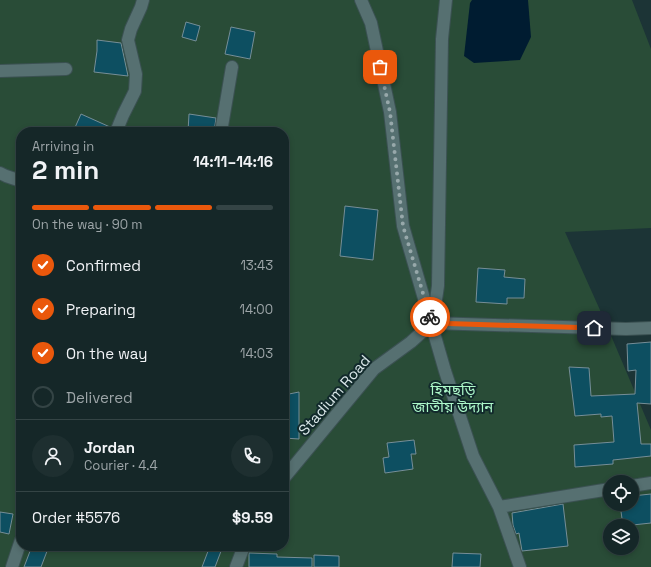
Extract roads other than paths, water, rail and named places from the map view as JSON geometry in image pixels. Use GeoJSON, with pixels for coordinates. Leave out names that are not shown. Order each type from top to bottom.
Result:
{"type":"FeatureCollection","features":[{"type":"Feature","properties":{"kind":"street"},"geometry":{"type":"LineString","coordinates":[[118,127],[122,115],[135,91],[136,74],[128,40],[143,0]]}},
{"type":"Feature","properties":{"kind":"street"},"geometry":{"type":"LineString","coordinates":[[361,0],[371,22],[390,112],[403,226],[445,371],[473,456],[499,507],[520,567]]}},
{"type":"Feature","properties":{"kind":"street"},"geometry":{"type":"LineString","coordinates":[[432,323],[438,286],[442,39],[446,0]]}},
{"type":"Feature","properties":{"kind":"street"},"geometry":{"type":"LineString","coordinates":[[222,127],[232,67]]}},
{"type":"Feature","properties":{"kind":"street"},"geometry":{"type":"LineString","coordinates":[[0,71],[66,69]]}},
{"type":"Feature","properties":{"kind":"street"},"geometry":{"type":"LineString","coordinates":[[0,173],[16,179]]}},
{"type":"Feature","properties":{"kind":"street"},"geometry":{"type":"LineString","coordinates":[[432,323],[626,329],[651,328]]}},
{"type":"Feature","properties":{"kind":"street","name":"Stadium Road"},"geometry":{"type":"LineString","coordinates":[[289,472],[374,369],[411,342],[432,323]]}},
{"type":"Feature","properties":{"kind":"street"},"geometry":{"type":"LineString","coordinates":[[639,485],[651,483]]}},
{"type":"Feature","properties":{"kind":"street"},"geometry":{"type":"LineString","coordinates":[[499,507],[603,490]]}},
{"type":"Feature","properties":{"kind":"street"},"geometry":{"type":"LineString","coordinates":[[12,567],[17,551]]}},
{"type":"Feature","properties":{"kind":"street"},"geometry":{"type":"LineString","coordinates":[[236,567],[242,551]]}},
{"type":"Feature","properties":{"kind":"water"},"geometry":{"type":"Polygon","coordinates":[[[472,0],[528,0],[531,37],[520,60],[474,63],[464,56],[470,3],[472,0]]]}},
{"type":"Feature","properties":{"kind":"park label","name":"হিমছড়ি জাতীয় উদ্যান"},"geometry":{"type":"Point","coordinates":[453,398]}}]}
